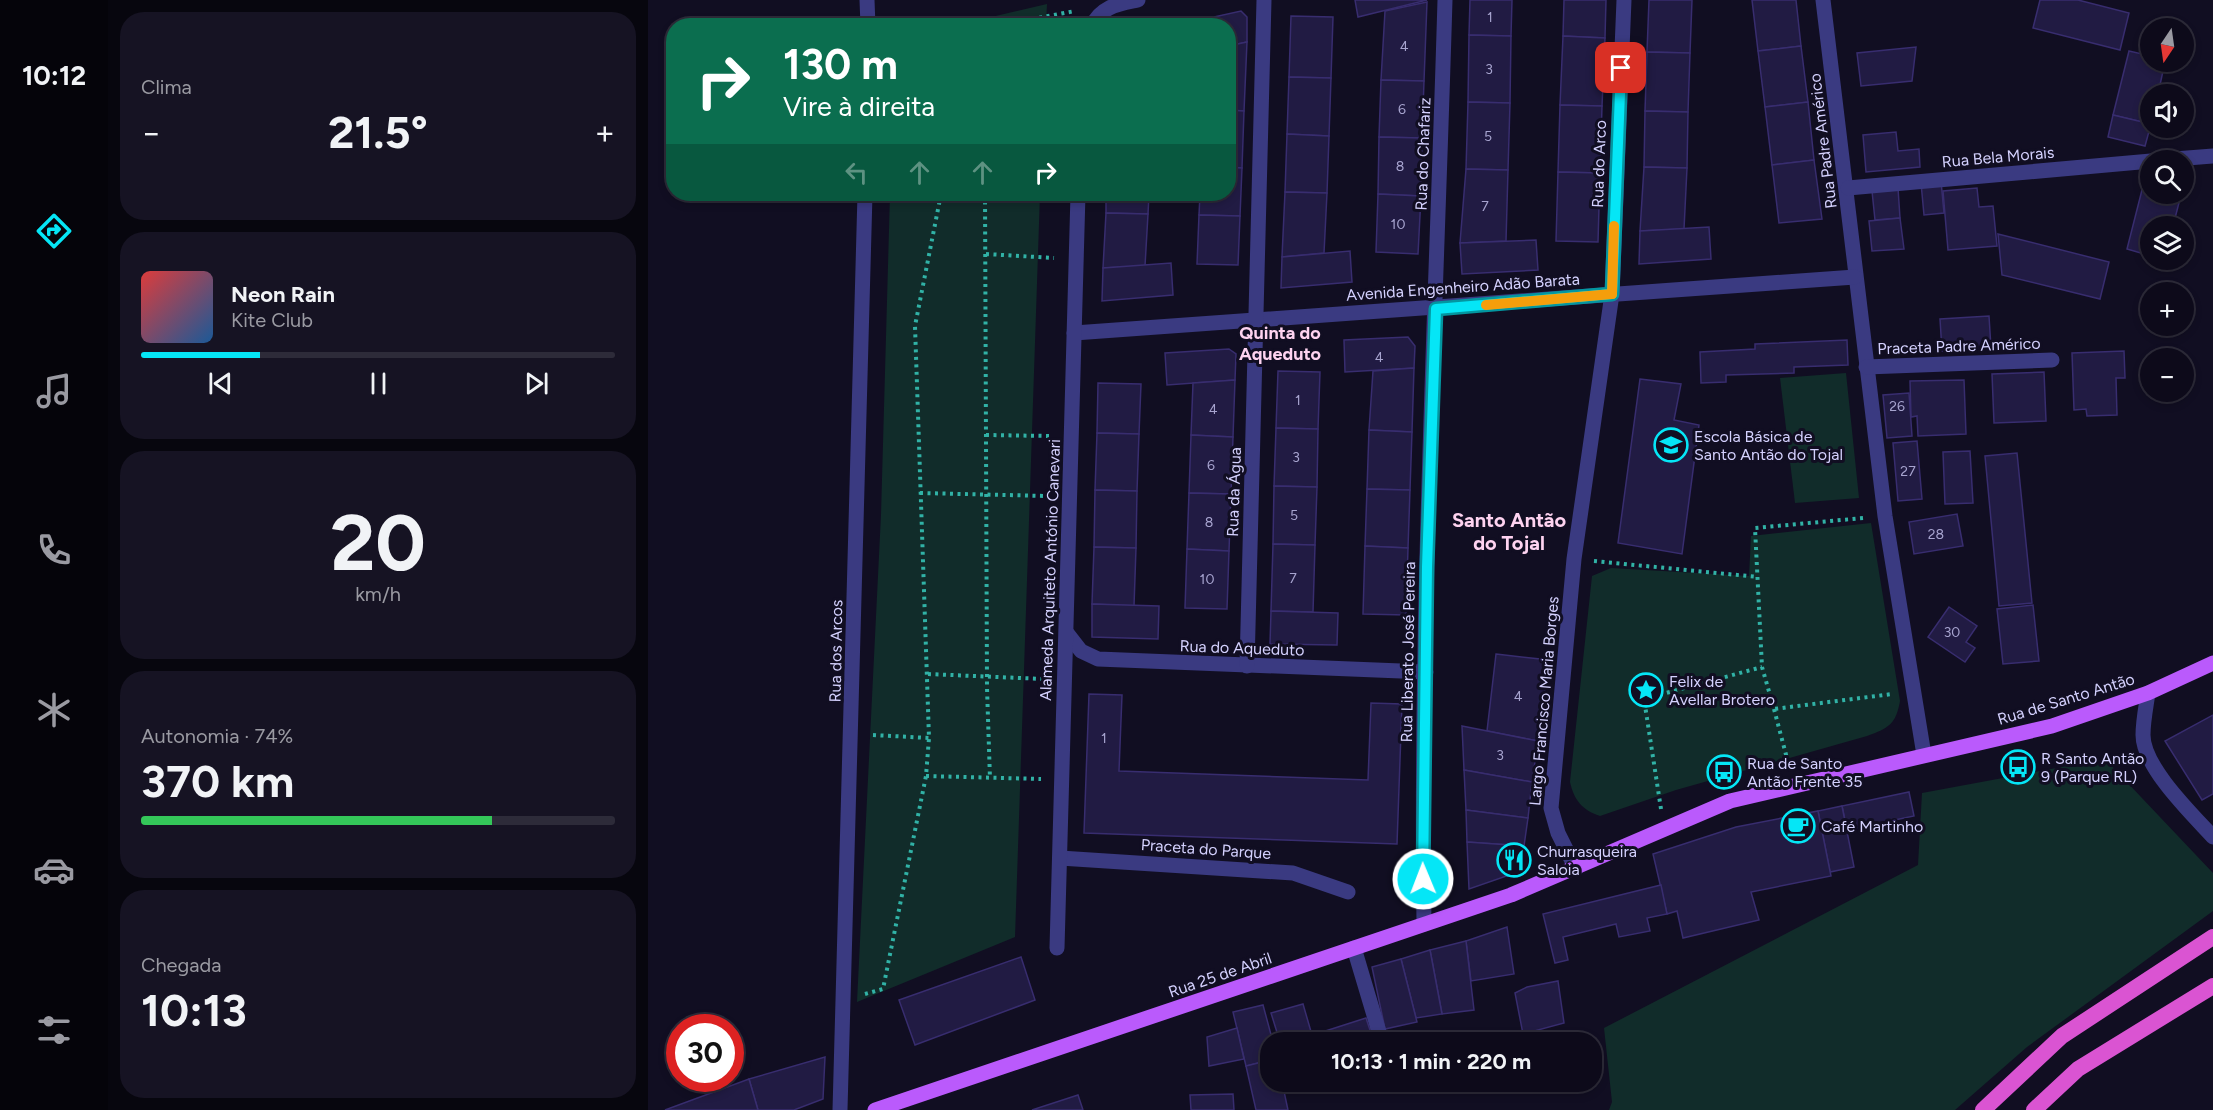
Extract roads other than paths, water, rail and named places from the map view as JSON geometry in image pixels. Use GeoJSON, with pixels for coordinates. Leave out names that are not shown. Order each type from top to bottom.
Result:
{"type":"FeatureCollection","features":[{"type":"Feature","properties":{"kind":"highway"},"geometry":{"type":"LineString","coordinates":[[1983,1110],[2062,1036],[2213,937]]}},
{"type":"Feature","properties":{"kind":"highway"},"geometry":{"type":"LineString","coordinates":[[2034,1110],[2078,1069],[2213,986]]}},
{"type":"Feature","properties":{"kind":"main road","name":"Rua de Santo Antão"},"geometry":{"type":"LineString","coordinates":[[1924,755],[2052,726],[2148,693],[2213,663]]}},
{"type":"Feature","properties":{"kind":"main road"},"geometry":{"type":"LineString","coordinates":[[1576,868],[1730,801],[1924,755]]}},
{"type":"Feature","properties":{"kind":"main road","name":"Rua 25 de Abril"},"geometry":{"type":"LineString","coordinates":[[875,1110],[1511,895],[1576,868]]}},
{"type":"Feature","properties":{"kind":"street"},"geometry":{"type":"LineString","coordinates":[[867,0],[868,18]]}},
{"type":"Feature","properties":{"kind":"street"},"geometry":{"type":"LineString","coordinates":[[1098,18],[1103,11],[1114,4],[1138,0]]}},
{"type":"Feature","properties":{"kind":"street","name":"Rua da Água"},"geometry":{"type":"LineString","coordinates":[[1247,666],[1264,0]]}},
{"type":"Feature","properties":{"kind":"street","name":"Rua do Chafariz"},"geometry":{"type":"LineString","coordinates":[[1436,309],[1445,0]]}},
{"type":"Feature","properties":{"kind":"street","name":"Rua do Arco"},"geometry":{"type":"LineString","coordinates":[[1612,294],[1624,0]]}},
{"type":"Feature","properties":{"kind":"street","name":"Rua Padre Américo"},"geometry":{"type":"LineString","coordinates":[[1823,0],[1848,189],[1855,277]]}},
{"type":"Feature","properties":{"kind":"street"},"geometry":{"type":"LineString","coordinates":[[2194,157],[2213,156]]}},
{"type":"Feature","properties":{"kind":"street","name":"Rua Bela Morais"},"geometry":{"type":"LineString","coordinates":[[1848,189],[2140,162]]}},
{"type":"Feature","properties":{"kind":"street","name":"Rua dos Arcos"},"geometry":{"type":"LineString","coordinates":[[840,1110],[841,1002],[851,734],[865,201]]}},
{"type":"Feature","properties":{"kind":"street","name":"Alameda Arquiteto António Canevari"},"geometry":{"type":"LineString","coordinates":[[1057,948],[1078,201]]}},
{"type":"Feature","properties":{"kind":"street"},"geometry":{"type":"LineString","coordinates":[[1855,277],[1885,516],[1924,755]]}},
{"type":"Feature","properties":{"kind":"street","name":"Avenida Engenheiro Adão Barata"},"geometry":{"type":"LineString","coordinates":[[1074,333],[1256,319],[1436,309],[1855,277]]}},
{"type":"Feature","properties":{"kind":"street","name":"Largo Francisco Maria Borges"},"geometry":{"type":"LineString","coordinates":[[1576,868],[1558,833],[1551,808],[1574,559],[1612,294]]}},
{"type":"Feature","properties":{"kind":"street","name":"Rua Liberato José Pereira"},"geometry":{"type":"LineString","coordinates":[[1424,924],[1427,567],[1436,309]]}},
{"type":"Feature","properties":{"kind":"street","name":"Praceta Padre Américo"},"geometry":{"type":"LineString","coordinates":[[1866,367],[2052,360]]}},
{"type":"Feature","properties":{"kind":"street","name":"Rua do Aqueduto"},"geometry":{"type":"LineString","coordinates":[[1067,633],[1081,651],[1098,659],[1426,672]]}},
{"type":"Feature","properties":{"kind":"street"},"geometry":{"type":"LineString","coordinates":[[2148,693],[2143,737],[2152,760],[2163,781],[2213,837]]}},
{"type":"Feature","properties":{"kind":"street","name":"Praceta do Parque"},"geometry":{"type":"LineString","coordinates":[[1060,858],[1293,873],[1347,892]]}},
{"type":"Feature","properties":{"kind":"street"},"geometry":{"type":"LineString","coordinates":[[1354,948],[1379,1032]]}},
{"type":"Feature","properties":{"kind":"place","name":"Escola Básica de Santo Antão do Tojal"},"geometry":{"type":"Point","coordinates":[1671,445]}},
{"type":"Feature","properties":{"kind":"place","name":"Felix de Avellar Brotero"},"geometry":{"type":"Point","coordinates":[1646,690]}},
{"type":"Feature","properties":{"kind":"place","name":"R Santo Antão 9 (Parque RL)"},"geometry":{"type":"Point","coordinates":[2018,767]}},
{"type":"Feature","properties":{"kind":"place","name":"Rua de Santo Antão Frente 35"},"geometry":{"type":"Point","coordinates":[1724,772]}},
{"type":"Feature","properties":{"kind":"place","name":"Café Martinho"},"geometry":{"type":"Point","coordinates":[1798,826]}},
{"type":"Feature","properties":{"kind":"place","name":"Churrasqueira Saloia"},"geometry":{"type":"Point","coordinates":[1514,860]}},
{"type":"Feature","properties":{"kind":"district","name":"Quinta do Aqueduto"},"geometry":{"type":"Point","coordinates":[1280,343]}},
{"type":"Feature","properties":{"kind":"district","name":"Santo Antão do Tojal"},"geometry":{"type":"Point","coordinates":[1509,532]}}]}
